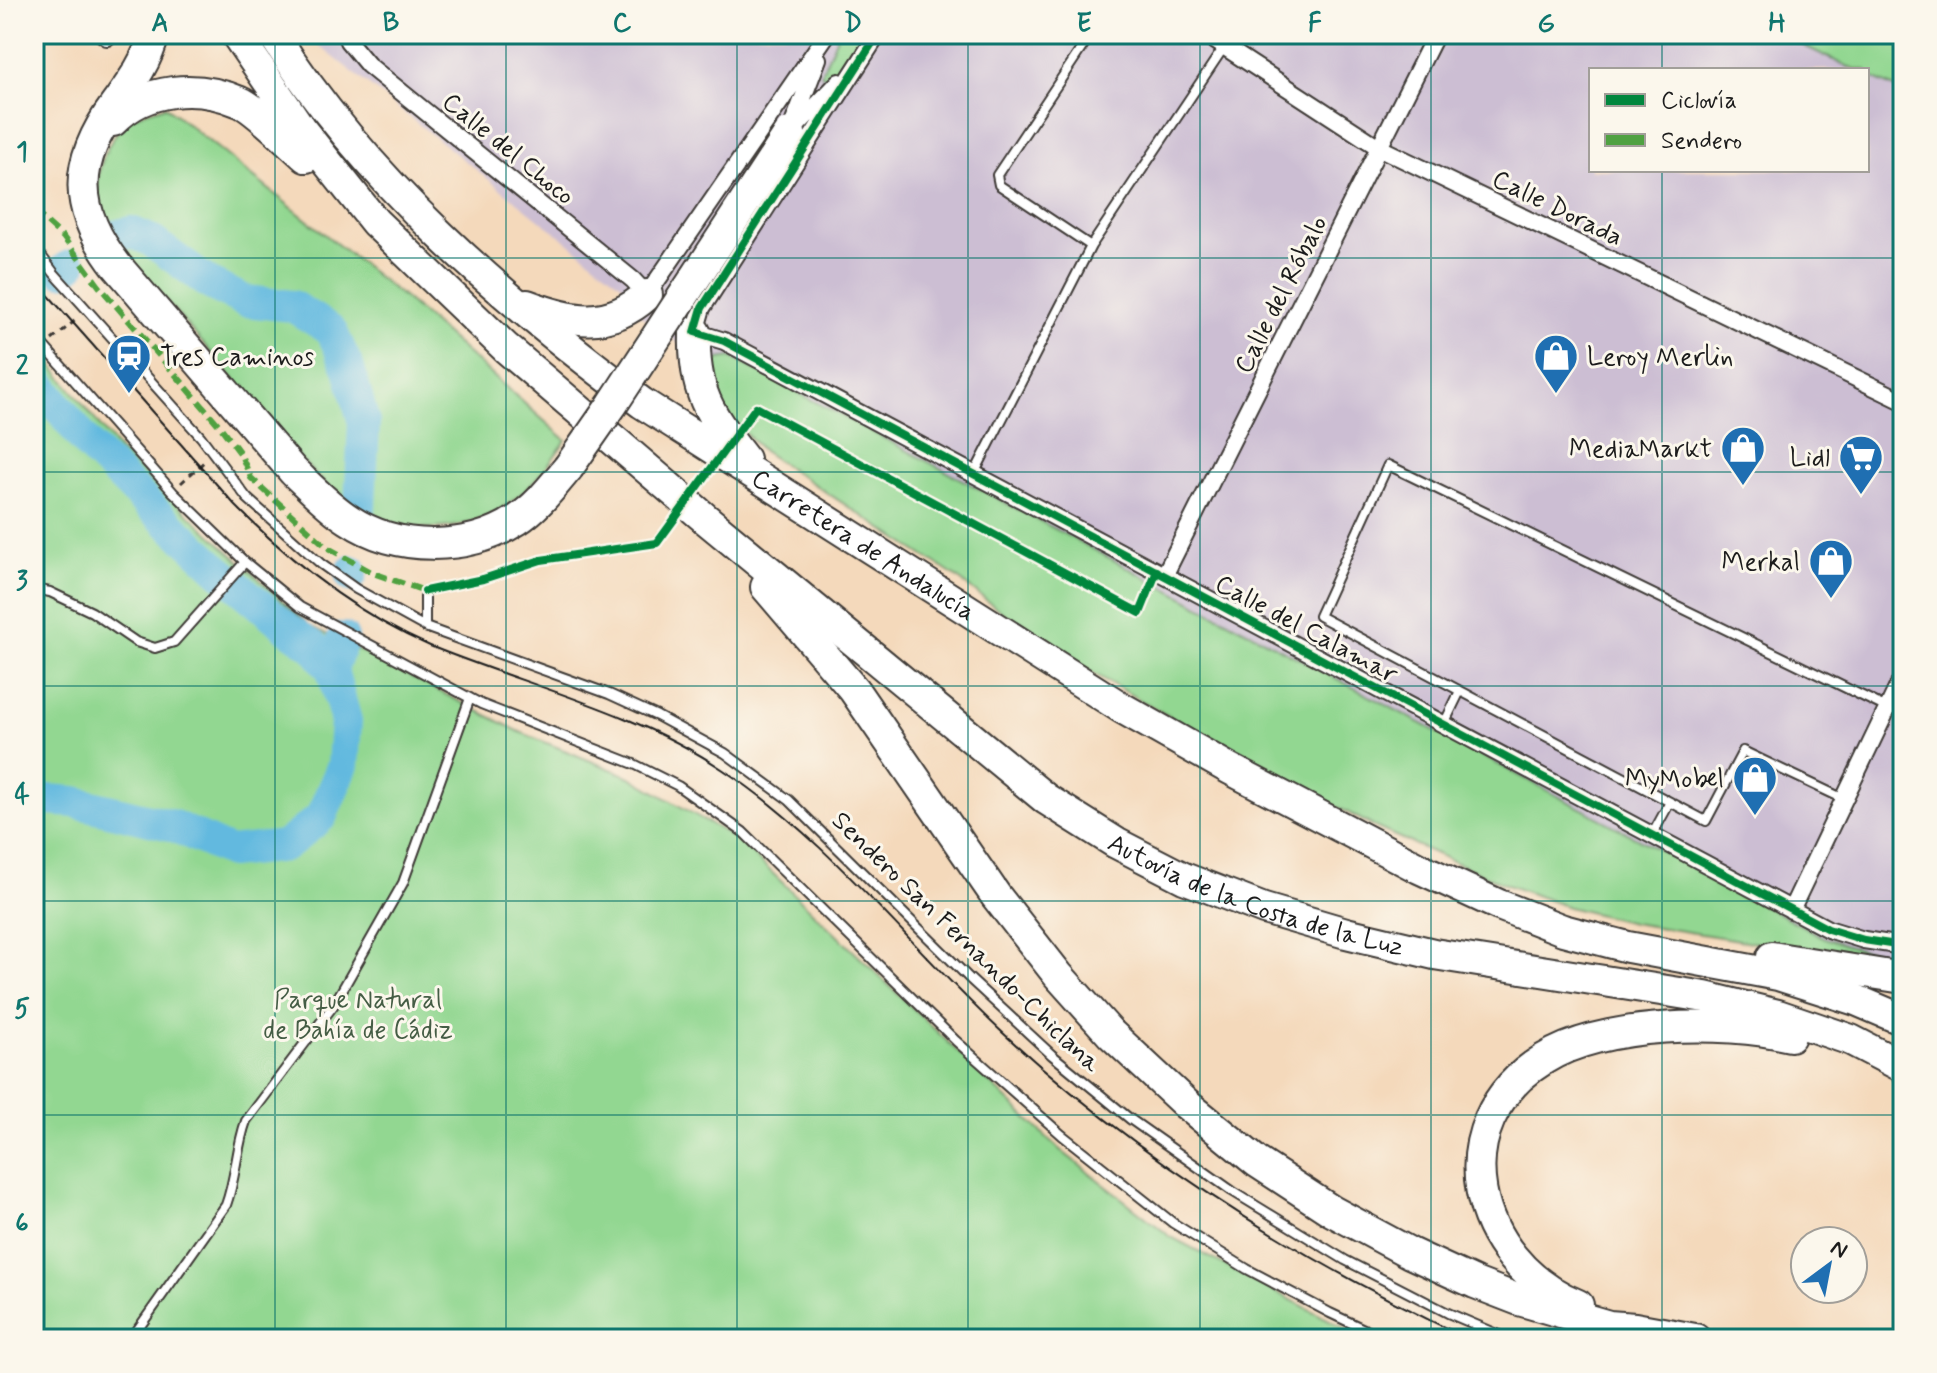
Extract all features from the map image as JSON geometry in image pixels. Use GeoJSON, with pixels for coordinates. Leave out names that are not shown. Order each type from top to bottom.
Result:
{"type":"FeatureCollection","features":[{"type":"Feature","properties":{"kind":"highway"},"geometry":{"type":"LineString","coordinates":[[154,34],[128,88],[95,140],[84,177],[87,219],[100,245],[293,471],[324,502],[350,521],[396,540],[425,544],[470,540],[502,528],[541,501],[612,405],[790,133]]}},
{"type":"Feature","properties":{"kind":"highway"},"geometry":{"type":"LineString","coordinates":[[236,34],[263,76],[375,222],[506,348],[707,520],[854,690],[996,896],[1058,975],[1111,1034],[1186,1104],[1257,1162],[1332,1211],[1410,1253],[1519,1300],[1609,1326],[1695,1339]]}},
{"type":"Feature","properties":{"kind":"highway","name":"Carretera de Andalucía"},"geometry":{"type":"LineString","coordinates":[[273,34],[325,108],[400,194],[508,299],[642,403],[1122,708],[1230,769],[1419,868]]}},
{"type":"Feature","properties":{"kind":"highway"},"geometry":{"type":"LineString","coordinates":[[95,140],[120,114],[144,99],[168,91],[196,90],[242,102],[357,201]]}},
{"type":"Feature","properties":{"kind":"highway"},"geometry":{"type":"LineString","coordinates":[[508,299],[556,316],[583,320],[604,319],[634,307],[647,295]]}},
{"type":"Feature","properties":{"kind":"highway"},"geometry":{"type":"LineString","coordinates":[[695,332],[696,375],[712,418],[757,477]]}},
{"type":"Feature","properties":{"kind":"highway","name":"Autovía de la Costa de la Luz"},"geometry":{"type":"LineString","coordinates":[[707,520],[1046,799],[1116,843],[1184,878],[1264,909],[1434,954],[1705,997],[1778,1015],[1851,1040],[1903,1067]]}},
{"type":"Feature","properties":{"kind":"highway"},"geometry":{"type":"LineString","coordinates":[[1419,868],[1505,894],[1566,917],[1629,933],[1903,978]]}},
{"type":"Feature","properties":{"kind":"highway"},"geometry":{"type":"LineString","coordinates":[[1419,868],[1563,930],[1628,947],[1778,975],[1856,1000],[1903,1020]]}},
{"type":"Feature","properties":{"kind":"highway"},"geometry":{"type":"LineString","coordinates":[[1644,1330],[1560,1298],[1531,1277],[1510,1255],[1493,1229],[1483,1204],[1479,1152],[1492,1116],[1507,1093],[1521,1075],[1545,1058],[1570,1045],[1610,1034],[1725,1027],[1769,1031],[1822,1044],[1851,1040]]}},
{"type":"Feature","properties":{"kind":"street","name":"Calle del Choco"},"geometry":{"type":"LineString","coordinates":[[346,34],[348,41],[368,65],[633,280],[647,295]]}},
{"type":"Feature","properties":{"kind":"street"},"geometry":{"type":"LineString","coordinates":[[647,295],[827,34]]}},
{"type":"Feature","properties":{"kind":"street"},"geometry":{"type":"LineString","coordinates":[[790,133],[827,34]]}},
{"type":"Feature","properties":{"kind":"street"},"geometry":{"type":"LineString","coordinates":[[695,332],[702,308],[878,34]]}},
{"type":"Feature","properties":{"kind":"street","name":"Calle Dorada"},"geometry":{"type":"LineString","coordinates":[[1205,34],[1380,148],[1903,401]]}},
{"type":"Feature","properties":{"kind":"street","name":"Calle del Róbalo"},"geometry":{"type":"LineString","coordinates":[[1165,574],[1436,34]]}},
{"type":"Feature","properties":{"kind":"street"},"geometry":{"type":"LineString","coordinates":[[790,133],[865,55]]}},
{"type":"Feature","properties":{"kind":"street","name":"Calle del Calamar"},"geometry":{"type":"LineString","coordinates":[[695,332],[724,341],[1791,910],[1840,933],[1903,946]]}},
{"type":"Feature","properties":{"kind":"street"},"geometry":{"type":"LineString","coordinates":[[1791,910],[1903,676]]}},
{"type":"Feature","properties":{"kind":"lane"},"geometry":{"type":"LineString","coordinates":[[1091,34],[997,175],[999,185],[1091,246]]}},
{"type":"Feature","properties":{"kind":"lane"},"geometry":{"type":"LineString","coordinates":[[974,474],[1091,246],[1224,47]]}},
{"type":"Feature","properties":{"kind":"lane","name":"Sendero San Fernando-Chiclana"},"geometry":{"type":"LineString","coordinates":[[34,246],[54,273],[89,309],[213,454],[247,498],[303,549],[356,589],[425,627],[609,694],[725,753],[789,800],[970,979],[1052,1055],[1140,1126],[1232,1191],[1345,1260],[1448,1313],[1509,1339]]}},
{"type":"Feature","properties":{"kind":"lane"},"geometry":{"type":"LineString","coordinates":[[34,335],[173,492],[245,562],[300,607],[470,698],[634,764],[678,786],[714,810],[743,832],[956,1041],[1062,1135],[1173,1223],[1247,1269],[1385,1339]]}},
{"type":"Feature","properties":{"kind":"lane"},"geometry":{"type":"LineString","coordinates":[[1844,799],[1743,751],[1706,821],[1319,616],[1388,465],[1888,708]]}},
{"type":"Feature","properties":{"kind":"lane"},"geometry":{"type":"LineString","coordinates":[[34,589],[50,592],[92,612],[136,642],[155,648],[174,642],[245,562]]}},
{"type":"Feature","properties":{"kind":"lane"},"geometry":{"type":"LineString","coordinates":[[425,591],[425,627]]}},
{"type":"Feature","properties":{"kind":"lane"},"geometry":{"type":"LineString","coordinates":[[1444,724],[1460,691]]}},
{"type":"Feature","properties":{"kind":"lane"},"geometry":{"type":"LineString","coordinates":[[131,1339],[226,1205],[246,1121],[333,1006],[403,883],[470,698]]}},
{"type":"Feature","properties":{"kind":"lane"},"geometry":{"type":"LineString","coordinates":[[1652,835],[1670,802]]}},
{"type":"Feature","properties":{"kind":"path"},"geometry":{"type":"LineString","coordinates":[[44,348],[89,309]]}},
{"type":"Feature","properties":{"kind":"path"},"geometry":{"type":"LineString","coordinates":[[173,492],[213,454]]}},
{"type":"Feature","properties":{"kind":"shaded area"},"geometry":{"type":"Polygon","coordinates":[[[310,34],[1779,34],[1851,68],[1589,68],[1589,172],[1869,172],[1869,76],[1903,92],[1903,955],[1862,950],[1825,938],[731,357],[719,359],[711,367],[621,301],[626,294],[625,287],[317,44],[310,34]]]}},
{"type":"Feature","properties":{"kind":"green space"},"geometry":{"type":"Polygon","coordinates":[[[838,34],[869,34],[827,79],[821,74],[838,34]]]}},
{"type":"Feature","properties":{"kind":"green space"},"geometry":{"type":"Polygon","coordinates":[[[1779,34],[1903,34],[1903,92],[1869,76],[1869,68],[1851,68],[1779,34]]]}},
{"type":"Feature","properties":{"kind":"green space"},"geometry":{"type":"Polygon","coordinates":[[[165,106],[408,301],[566,440],[529,487],[508,504],[462,525],[412,527],[364,511],[328,487],[305,463],[128,257],[104,218],[98,180],[109,145],[130,119],[165,106]]]}},
{"type":"Feature","properties":{"kind":"green space","name":"Parque Natural de Bahía de Cádiz"},"geometry":{"type":"Polygon","coordinates":[[[34,342],[119,450],[310,626],[520,732],[630,777],[738,840],[1059,1149],[1171,1237],[1366,1339],[34,1339],[34,342]]]}},
{"type":"Feature","properties":{"kind":"green space"},"geometry":{"type":"Polygon","coordinates":[[[731,357],[1825,938],[1862,950],[1903,955],[1903,966],[1632,923],[1568,907],[1507,885],[1377,828],[1220,745],[1075,663],[1037,639],[956,577],[763,451],[727,415],[716,395],[711,367],[719,359],[731,357]]]}},
{"type":"Feature","properties":{"kind":"waterway"},"geometry":{"type":"LineString","coordinates":[[114,236],[131,232],[150,240],[210,284],[245,301],[292,306],[331,330],[349,369],[364,423],[360,506]]}},
{"type":"Feature","properties":{"kind":"waterway"},"geometry":{"type":"LineString","coordinates":[[62,271],[71,265]]}},
{"type":"Feature","properties":{"kind":"waterway"},"geometry":{"type":"LineString","coordinates":[[34,376],[89,446],[156,512],[220,571],[313,646],[332,670],[346,721],[343,765],[321,817],[285,846],[230,852],[174,826],[75,802],[34,799]]}},
{"type":"Feature","properties":{"kind":"waterway"},"geometry":{"type":"LineString","coordinates":[[351,576],[352,571]]}},
{"type":"Feature","properties":{"kind":"waterway"},"geometry":{"type":"LineString","coordinates":[[332,670],[343,638]]}},
{"type":"Feature","properties":{"kind":"tram line"},"geometry":{"type":"LineString","coordinates":[[34,279],[235,505],[279,547],[326,585],[376,618],[430,646],[616,715],[688,748],[722,769],[798,828],[868,895],[968,1000],[1055,1079],[1110,1123],[1224,1204],[1283,1241],[1344,1276],[1469,1339]]}},
{"type":"Feature","properties":{"kind":"marked path"},"geometry":{"type":"LineString","coordinates":[[34,211],[63,237],[99,286],[219,425],[240,453],[251,478],[328,548],[373,573],[425,591]]}},
{"type":"Feature","properties":{"kind":"cycle path"},"geometry":{"type":"LineString","coordinates":[[878,34],[702,308],[695,332],[724,341],[1828,929],[1864,940],[1903,946]]}},
{"type":"Feature","properties":{"kind":"cycle path"},"geometry":{"type":"LineString","coordinates":[[425,591],[483,579],[541,560],[657,543],[756,407],[1140,613],[1157,571]]}},
{"type":"Feature","properties":{"kind":"place","name":"Tres Caminos"},"geometry":{"type":"Point","coordinates":[129,395]}},
{"type":"Feature","properties":{"kind":"place","name":"Leroy Merlin"},"geometry":{"type":"Point","coordinates":[1556,395]}},
{"type":"Feature","properties":{"kind":"place","name":"MediaMarkt"},"geometry":{"type":"Point","coordinates":[1743,487]}},
{"type":"Feature","properties":{"kind":"place","name":"Lidl"},"geometry":{"type":"Point","coordinates":[1861,496]}},
{"type":"Feature","properties":{"kind":"place","name":"Merkal"},"geometry":{"type":"Point","coordinates":[1831,600]}},
{"type":"Feature","properties":{"kind":"place","name":"MyMobel"},"geometry":{"type":"Point","coordinates":[1755,817]}}]}
